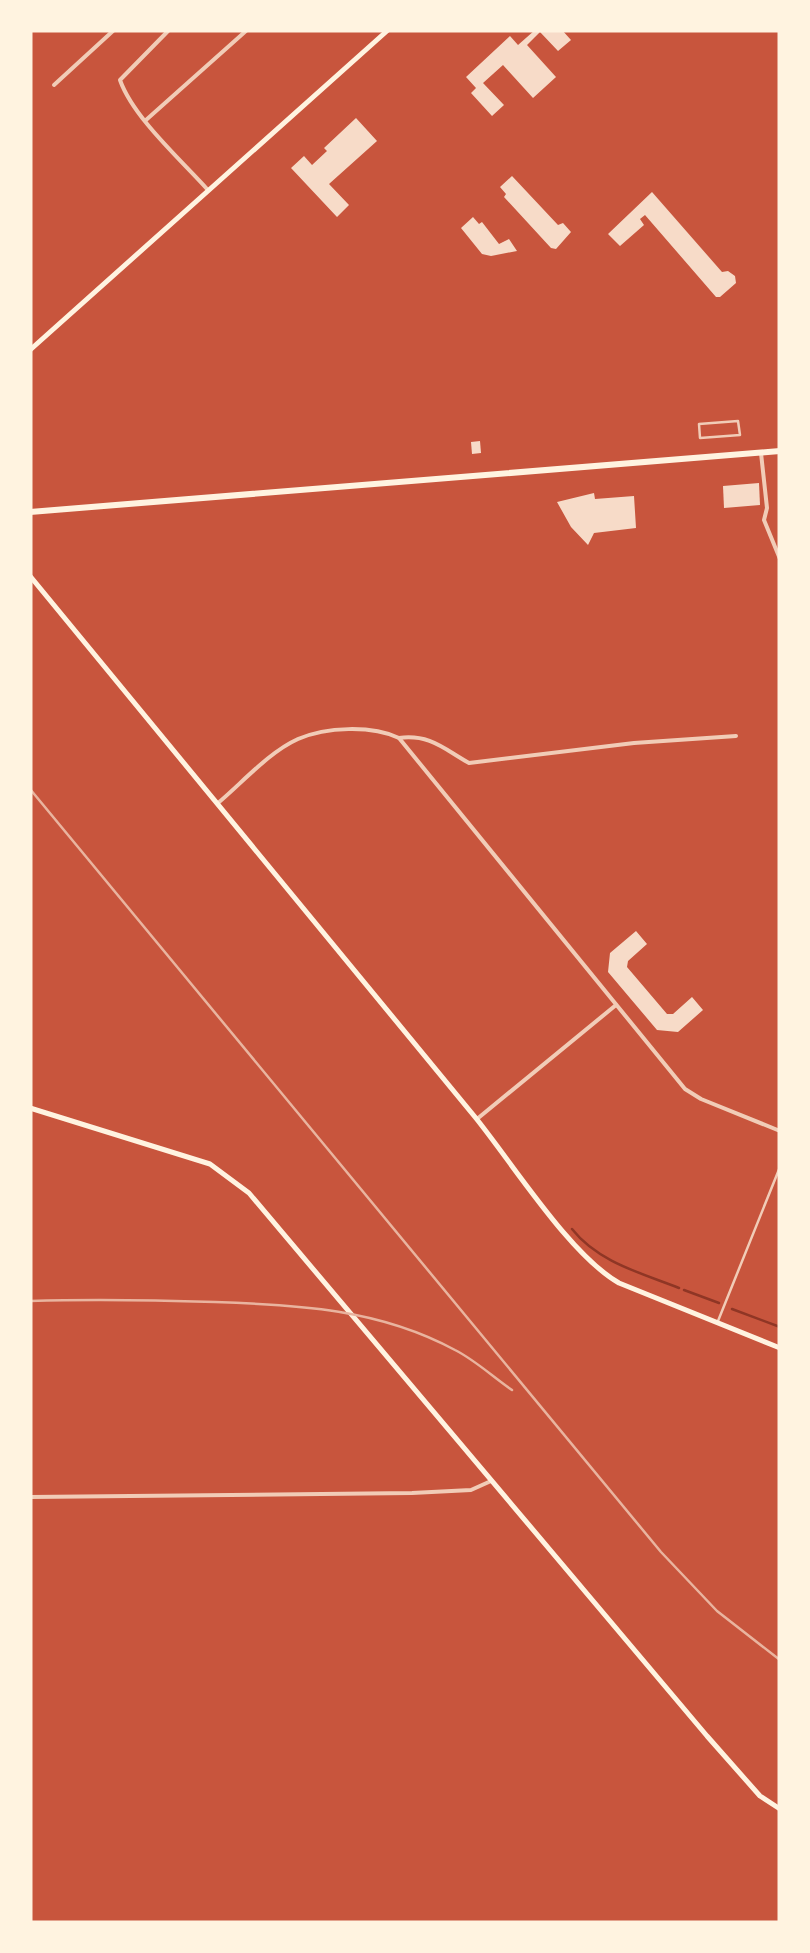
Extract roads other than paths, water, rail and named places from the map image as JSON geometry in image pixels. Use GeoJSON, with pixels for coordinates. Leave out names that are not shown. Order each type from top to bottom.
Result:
{"type":"FeatureCollection","features":[{"type":"Feature","properties":{"kind":"main road"},"geometry":{"type":"LineString","coordinates":[[30,350],[388,30]]}},
{"type":"Feature","properties":{"kind":"main road"},"geometry":{"type":"LineString","coordinates":[[30,512],[780,451]]}},
{"type":"Feature","properties":{"kind":"main road"},"geometry":{"type":"LineString","coordinates":[[30,576],[477,1119],[578,1249],[605,1275],[780,1348]]}},
{"type":"Feature","properties":{"kind":"main road"},"geometry":{"type":"LineString","coordinates":[[30,1108],[194,1158],[239,1183],[743,1778],[780,1809]]}},
{"type":"Feature","properties":{"kind":"street"},"geometry":{"type":"LineString","coordinates":[[54,85],[114,30]]}},
{"type":"Feature","properties":{"kind":"street"},"geometry":{"type":"LineString","coordinates":[[146,120],[247,30]]}},
{"type":"Feature","properties":{"kind":"street"},"geometry":{"type":"LineString","coordinates":[[165,31],[120,80],[146,120],[209,191]]}},
{"type":"Feature","properties":{"kind":"street"},"geometry":{"type":"LineString","coordinates":[[738,421],[740,435],[700,438],[699,424],[738,421]]}},
{"type":"Feature","properties":{"kind":"street"},"geometry":{"type":"LineString","coordinates":[[761,453],[767,508],[764,520],[780,559]]}},
{"type":"Feature","properties":{"kind":"street"},"geometry":{"type":"LineString","coordinates":[[218,803],[298,739],[339,730],[383,732],[444,744],[469,762],[634,742],[736,736]]}},
{"type":"Feature","properties":{"kind":"street"},"geometry":{"type":"LineString","coordinates":[[398,738],[685,1089],[700,1099],[780,1131]]}},
{"type":"Feature","properties":{"kind":"street"},"geometry":{"type":"LineString","coordinates":[[477,1119],[616,1005]]}},
{"type":"Feature","properties":{"kind":"street"},"geometry":{"type":"LineString","coordinates":[[718,1322],[780,1168]]}},
{"type":"Feature","properties":{"kind":"street"},"geometry":{"type":"LineString","coordinates":[[30,1496],[412,1493],[471,1490],[491,1480]]}},
{"type":"Feature","properties":{"kind":"waterway"},"geometry":{"type":"LineString","coordinates":[[572,1229],[607,1258],[679,1288]]}},
{"type":"Feature","properties":{"kind":"waterway"},"geometry":{"type":"LineString","coordinates":[[684,1290],[719,1303]]}},
{"type":"Feature","properties":{"kind":"waterway"},"geometry":{"type":"LineString","coordinates":[[732,1309],[780,1327]]}},
{"type":"Feature","properties":{"kind":"railway"},"geometry":{"type":"LineString","coordinates":[[30,789],[661,1552],[717,1611],[780,1660]]}},
{"type":"Feature","properties":{"kind":"railway"},"geometry":{"type":"LineString","coordinates":[[30,1301],[215,1302],[338,1312],[426,1336],[462,1354],[512,1390]]}}]}
